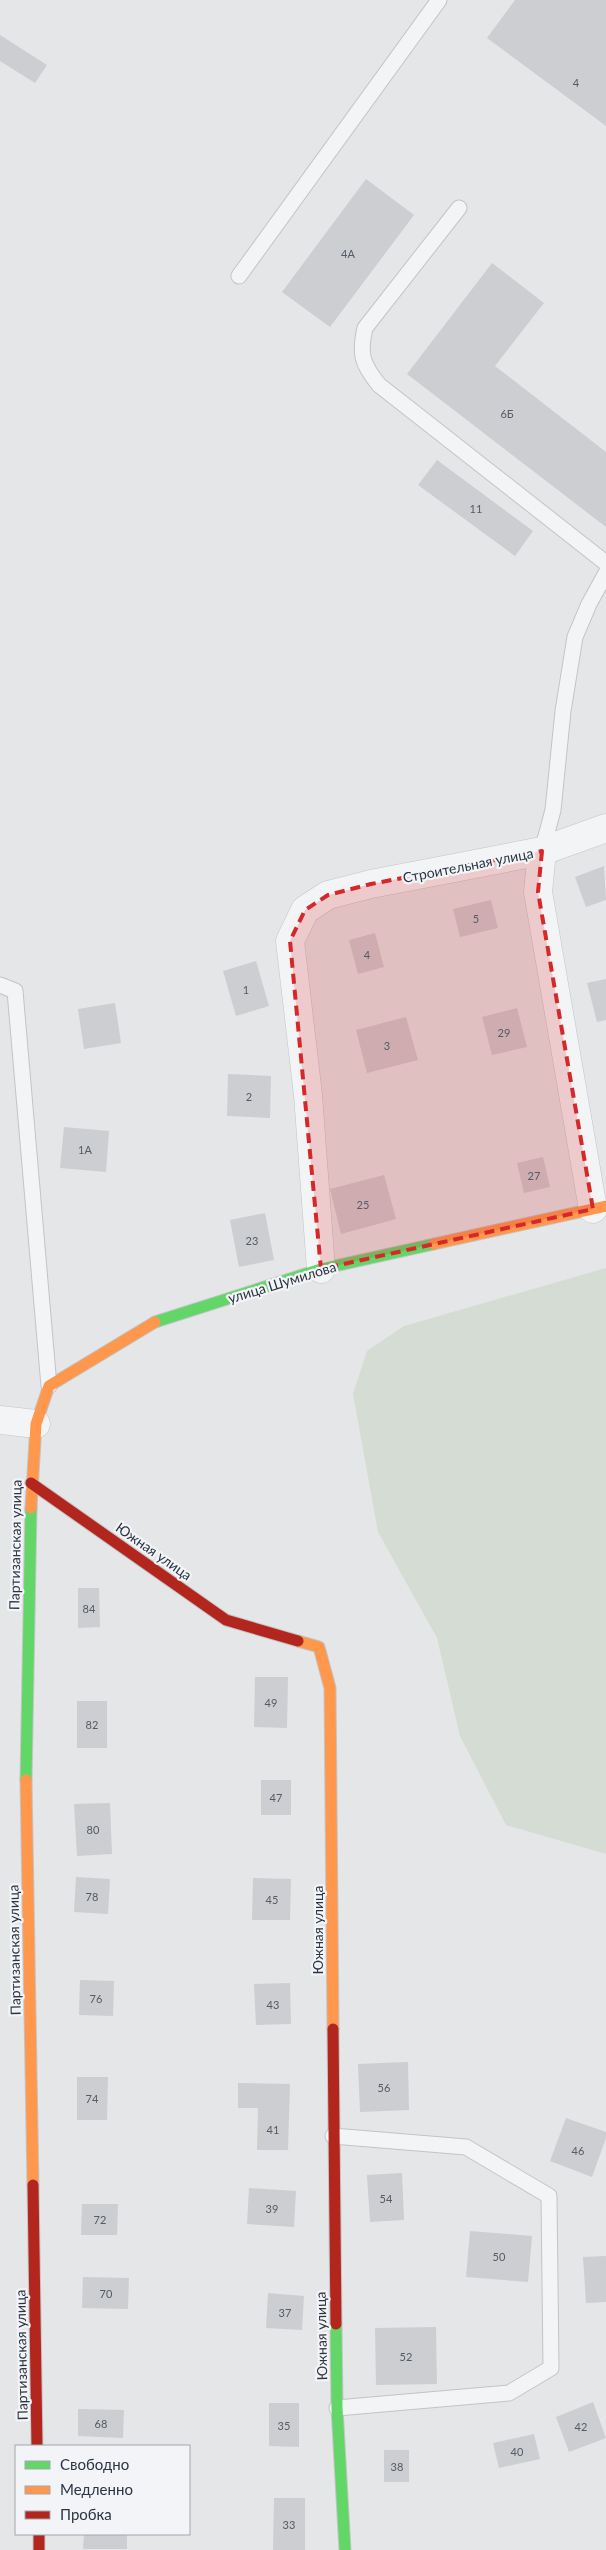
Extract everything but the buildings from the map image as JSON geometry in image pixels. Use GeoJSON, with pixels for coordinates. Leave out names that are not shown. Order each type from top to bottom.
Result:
{"type":"FeatureCollection","features":[{"type":"Feature","properties":{"kind":"main road","name":"улица Шумилова"},"geometry":{"type":"LineString","coordinates":[[49,1386],[151,1323],[321,1269],[600,1208]]}},
{"type":"Feature","properties":{"kind":"main road"},"geometry":{"type":"LineString","coordinates":[[36,1424],[49,1386]]}},
{"type":"Feature","properties":{"kind":"main road","name":"Партизанская улица"},"geometry":{"type":"LineString","coordinates":[[36,1424],[31,1483],[26,1778],[38,2445]]}},
{"type":"Feature","properties":{"kind":"main road","name":"Южная улица"},"geometry":{"type":"LineString","coordinates":[[31,1483],[226,1620],[319,1647],[330,1688],[337,2408],[345,2550]]}},
{"type":"Feature","properties":{"kind":"main road"},"geometry":{"type":"LineString","coordinates":[[39,2535],[39,2550]]}},
{"type":"Feature","properties":{"kind":"street","name":"Строительная улица"},"geometry":{"type":"LineString","coordinates":[[321,1269],[308,1095],[290,941],[305,910],[328,895],[371,884],[542,851],[606,828]]}},
{"type":"Feature","properties":{"kind":"street"},"geometry":{"type":"LineString","coordinates":[[542,851],[538,892],[600,1208]]}},
{"type":"Feature","properties":{"kind":"street"},"geometry":{"type":"LineString","coordinates":[[0,1420],[36,1424]]}},
{"type":"Feature","properties":{"kind":"lane"},"geometry":{"type":"LineString","coordinates":[[239,276],[439,0]]}},
{"type":"Feature","properties":{"kind":"lane"},"geometry":{"type":"LineString","coordinates":[[460,208],[365,328],[361,348],[366,369],[379,385],[606,563]]}},
{"type":"Feature","properties":{"kind":"lane"},"geometry":{"type":"LineString","coordinates":[[542,851],[553,810],[563,711],[576,637],[589,604],[606,573]]}},
{"type":"Feature","properties":{"kind":"lane"},"geometry":{"type":"LineString","coordinates":[[0,985],[15,991],[49,1386]]}},
{"type":"Feature","properties":{"kind":"lane"},"geometry":{"type":"LineString","coordinates":[[333,2136],[466,2147],[550,2196],[551,2368],[509,2393],[337,2408]]}},
{"type":"Feature","properties":{"kind":"highlighted area"},"geometry":{"type":"Polygon","coordinates":[[[542,851],[538,892],[593,1209],[321,1269],[290,941],[305,910],[328,895],[371,884],[542,851]]]}},
{"type":"Feature","properties":{"kind":"shaded area"},"geometry":{"type":"Polygon","coordinates":[[[606,1268],[606,1854],[506,1825],[460,1736],[437,1638],[378,1532],[353,1394],[367,1351],[404,1326],[606,1268]]]}},
{"type":"Feature","properties":{"kind":"traffic: fast"},"geometry":{"type":"LineString","coordinates":[[155,1322],[321,1269],[434,1244]]}},
{"type":"Feature","properties":{"kind":"traffic: fast"},"geometry":{"type":"LineString","coordinates":[[26,1780],[31,1508]]}},
{"type":"Feature","properties":{"kind":"traffic: fast"},"geometry":{"type":"LineString","coordinates":[[336,2324],[337,2408],[345,2550]]}},
{"type":"Feature","properties":{"kind":"traffic: slow"},"geometry":{"type":"LineString","coordinates":[[434,1244],[606,1206]]}},
{"type":"Feature","properties":{"kind":"traffic: slow"},"geometry":{"type":"LineString","coordinates":[[31,1508],[36,1424],[49,1386],[155,1322]]}},
{"type":"Feature","properties":{"kind":"traffic: slow"},"geometry":{"type":"LineString","coordinates":[[298,1641],[319,1647],[330,1688],[333,2029]]}},
{"type":"Feature","properties":{"kind":"traffic: slow"},"geometry":{"type":"LineString","coordinates":[[26,1780],[33,2185]]}},
{"type":"Feature","properties":{"kind":"traffic: jam"},"geometry":{"type":"LineString","coordinates":[[31,1483],[226,1620],[298,1641]]}},
{"type":"Feature","properties":{"kind":"traffic: jam"},"geometry":{"type":"LineString","coordinates":[[333,2029],[336,2324]]}},
{"type":"Feature","properties":{"kind":"traffic: jam"},"geometry":{"type":"LineString","coordinates":[[33,2185],[37,2445]]}},
{"type":"Feature","properties":{"kind":"traffic: jam"},"geometry":{"type":"LineString","coordinates":[[39,2535],[39,2550]]}}]}
